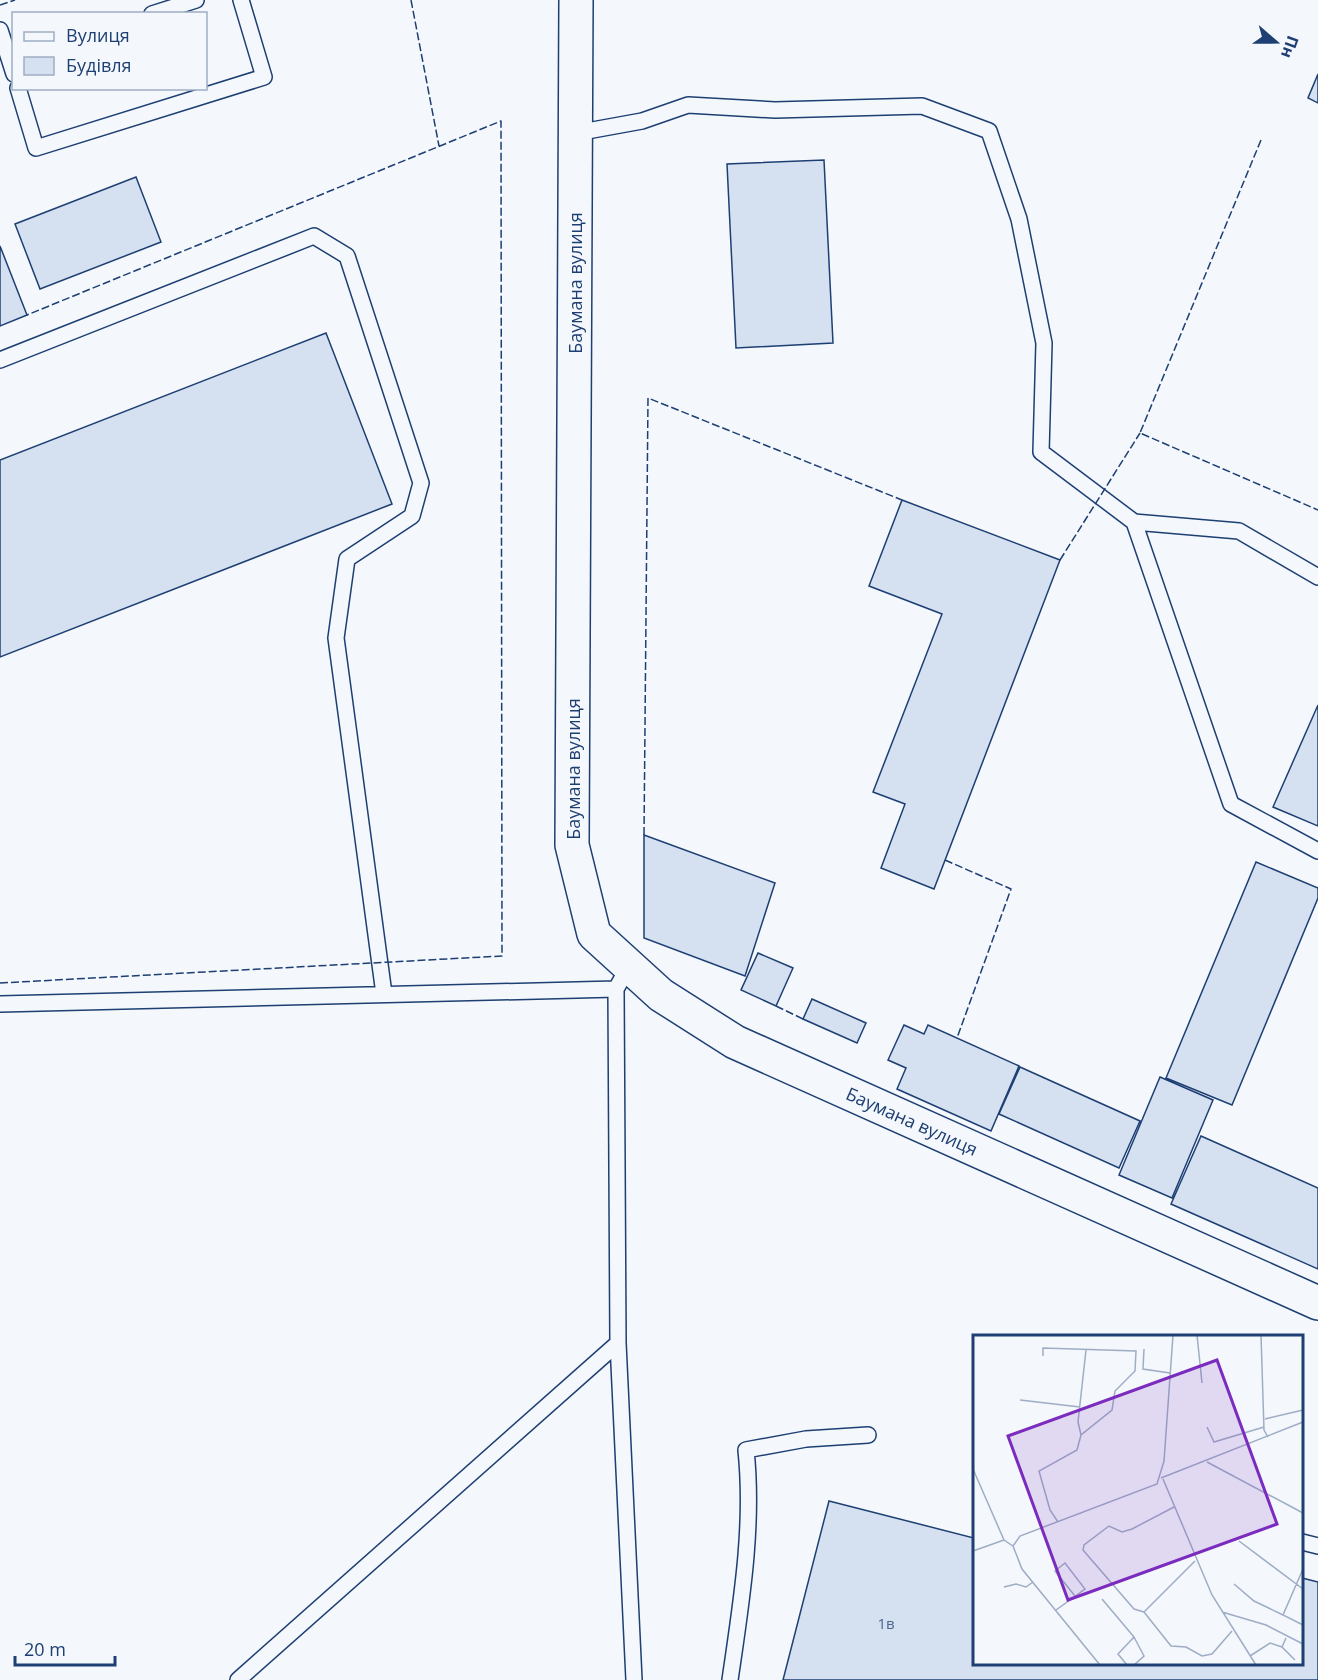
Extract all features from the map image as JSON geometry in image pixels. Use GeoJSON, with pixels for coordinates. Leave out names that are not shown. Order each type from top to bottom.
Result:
{"type":"FeatureCollection","features":[{"type":"Feature","properties":{"kind":"main road","name":"Баумана вулиця"},"geometry":{"type":"LineString","coordinates":[[576,0],[572,845],[594,934],[622,977],[661,995],[735,1042],[1318,1303]]}},
{"type":"Feature","properties":{"kind":"lane"},"geometry":{"type":"LineString","coordinates":[[158,12],[195,0]]}},
{"type":"Feature","properties":{"kind":"lane"},"geometry":{"type":"LineString","coordinates":[[19,90],[36,148],[264,77],[241,0]]}},
{"type":"Feature","properties":{"kind":"lane"},"geometry":{"type":"LineString","coordinates":[[0,30],[11,57]]}},
{"type":"Feature","properties":{"kind":"lane"},"geometry":{"type":"LineString","coordinates":[[576,133],[642,121],[688,105],[775,110],[922,106],[989,131],[1019,219],[1044,343],[1041,452],[1134,522],[1239,531],[1318,576]]}},
{"type":"Feature","properties":{"kind":"lane"},"geometry":{"type":"LineString","coordinates":[[0,360],[314,236],[347,256],[421,483],[412,516],[346,559],[336,638],[384,994]]}},
{"type":"Feature","properties":{"kind":"lane"},"geometry":{"type":"LineString","coordinates":[[1134,522],[1231,804],[1318,851]]}},
{"type":"Feature","properties":{"kind":"lane"},"geometry":{"type":"LineString","coordinates":[[0,1004],[384,994],[622,977],[618,1343],[634,1680]]}},
{"type":"Feature","properties":{"kind":"lane"},"geometry":{"type":"LineString","coordinates":[[238,1680],[618,1343]]}},
{"type":"Feature","properties":{"kind":"lane"},"geometry":{"type":"LineString","coordinates":[[730,1680],[744,1584],[749,1480],[746,1450],[806,1439],[868,1435]]}},
{"type":"Feature","properties":{"kind":"lane"},"geometry":{"type":"LineString","coordinates":[[1303,1542],[1318,1546]]}},
{"type":"Feature","properties":{"kind":"building"},"geometry":{"type":"Polygon","coordinates":[[[1318,74],[1318,103],[1308,98],[1318,74]]]}},
{"type":"Feature","properties":{"kind":"building"},"geometry":{"type":"Polygon","coordinates":[[[824,160],[833,343],[736,348],[727,164],[824,160]]]}},
{"type":"Feature","properties":{"kind":"building"},"geometry":{"type":"Polygon","coordinates":[[[136,177],[161,242],[40,289],[15,224],[136,177]]]}},
{"type":"Feature","properties":{"kind":"building"},"geometry":{"type":"Polygon","coordinates":[[[0,246],[27,315],[0,326],[0,246]]]}},
{"type":"Feature","properties":{"kind":"building"},"geometry":{"type":"Polygon","coordinates":[[[326,333],[392,504],[0,657],[0,460],[326,333]]]}},
{"type":"Feature","properties":{"kind":"building"},"geometry":{"type":"Polygon","coordinates":[[[902,500],[1060,560],[934,889],[881,868],[905,804],[873,792],[942,614],[869,586],[902,500]]]}},
{"type":"Feature","properties":{"kind":"building"},"geometry":{"type":"Polygon","coordinates":[[[1318,705],[1318,826],[1273,807],[1318,705]]]}},
{"type":"Feature","properties":{"kind":"building"},"geometry":{"type":"Polygon","coordinates":[[[644,835],[775,883],[745,976],[644,938],[644,835]]]}},
{"type":"Feature","properties":{"kind":"building"},"geometry":{"type":"Polygon","coordinates":[[[1256,862],[1318,888],[1318,898],[1232,1105],[1166,1078],[1256,862]]]}},
{"type":"Feature","properties":{"kind":"building"},"geometry":{"type":"Polygon","coordinates":[[[758,953],[793,968],[776,1006],[741,990],[758,953]]]}},
{"type":"Feature","properties":{"kind":"building"},"geometry":{"type":"Polygon","coordinates":[[[812,999],[866,1023],[857,1043],[803,1019],[812,999]]]}},
{"type":"Feature","properties":{"kind":"building"},"geometry":{"type":"Polygon","coordinates":[[[904,1025],[924,1034],[928,1025],[1019,1066],[991,1131],[897,1089],[906,1068],[888,1060],[904,1025]]]}},
{"type":"Feature","properties":{"kind":"building"},"geometry":{"type":"Polygon","coordinates":[[[1020,1067],[1140,1121],[1119,1168],[999,1114],[1020,1067]]]}},
{"type":"Feature","properties":{"kind":"building"},"geometry":{"type":"Polygon","coordinates":[[[1160,1077],[1213,1100],[1172,1198],[1119,1175],[1160,1077]]]}},
{"type":"Feature","properties":{"kind":"building"},"geometry":{"type":"Polygon","coordinates":[[[1201,1136],[1318,1188],[1318,1269],[1171,1204],[1201,1136]]]}},
{"type":"Feature","properties":{"kind":"building"},"geometry":{"type":"Polygon","coordinates":[[[829,1501],[973,1538],[973,1665],[1303,1665],[1303,1578],[1318,1582],[1318,1680],[783,1680],[829,1501]]]}},
{"type":"Feature","properties":{"kind":"fence"},"geometry":{"type":"LineString","coordinates":[[0,5],[15,0]]}},
{"type":"Feature","properties":{"kind":"fence"},"geometry":{"type":"LineString","coordinates":[[411,0],[439,146]]}},
{"type":"Feature","properties":{"kind":"fence"},"geometry":{"type":"LineString","coordinates":[[0,983],[502,956],[501,121],[27,315]]}},
{"type":"Feature","properties":{"kind":"fence"},"geometry":{"type":"LineString","coordinates":[[1261,140],[1140,433],[1318,510]]}},
{"type":"Feature","properties":{"kind":"fence"},"geometry":{"type":"LineString","coordinates":[[644,835],[648,398],[902,500]]}},
{"type":"Feature","properties":{"kind":"fence"},"geometry":{"type":"LineString","coordinates":[[1060,560],[1140,433]]}},
{"type":"Feature","properties":{"kind":"fence"},"geometry":{"type":"LineString","coordinates":[[945,860],[1011,889],[957,1038]]}},
{"type":"Feature","properties":{"kind":"fence"},"geometry":{"type":"LineString","coordinates":[[776,1006],[803,1019]]}}]}
